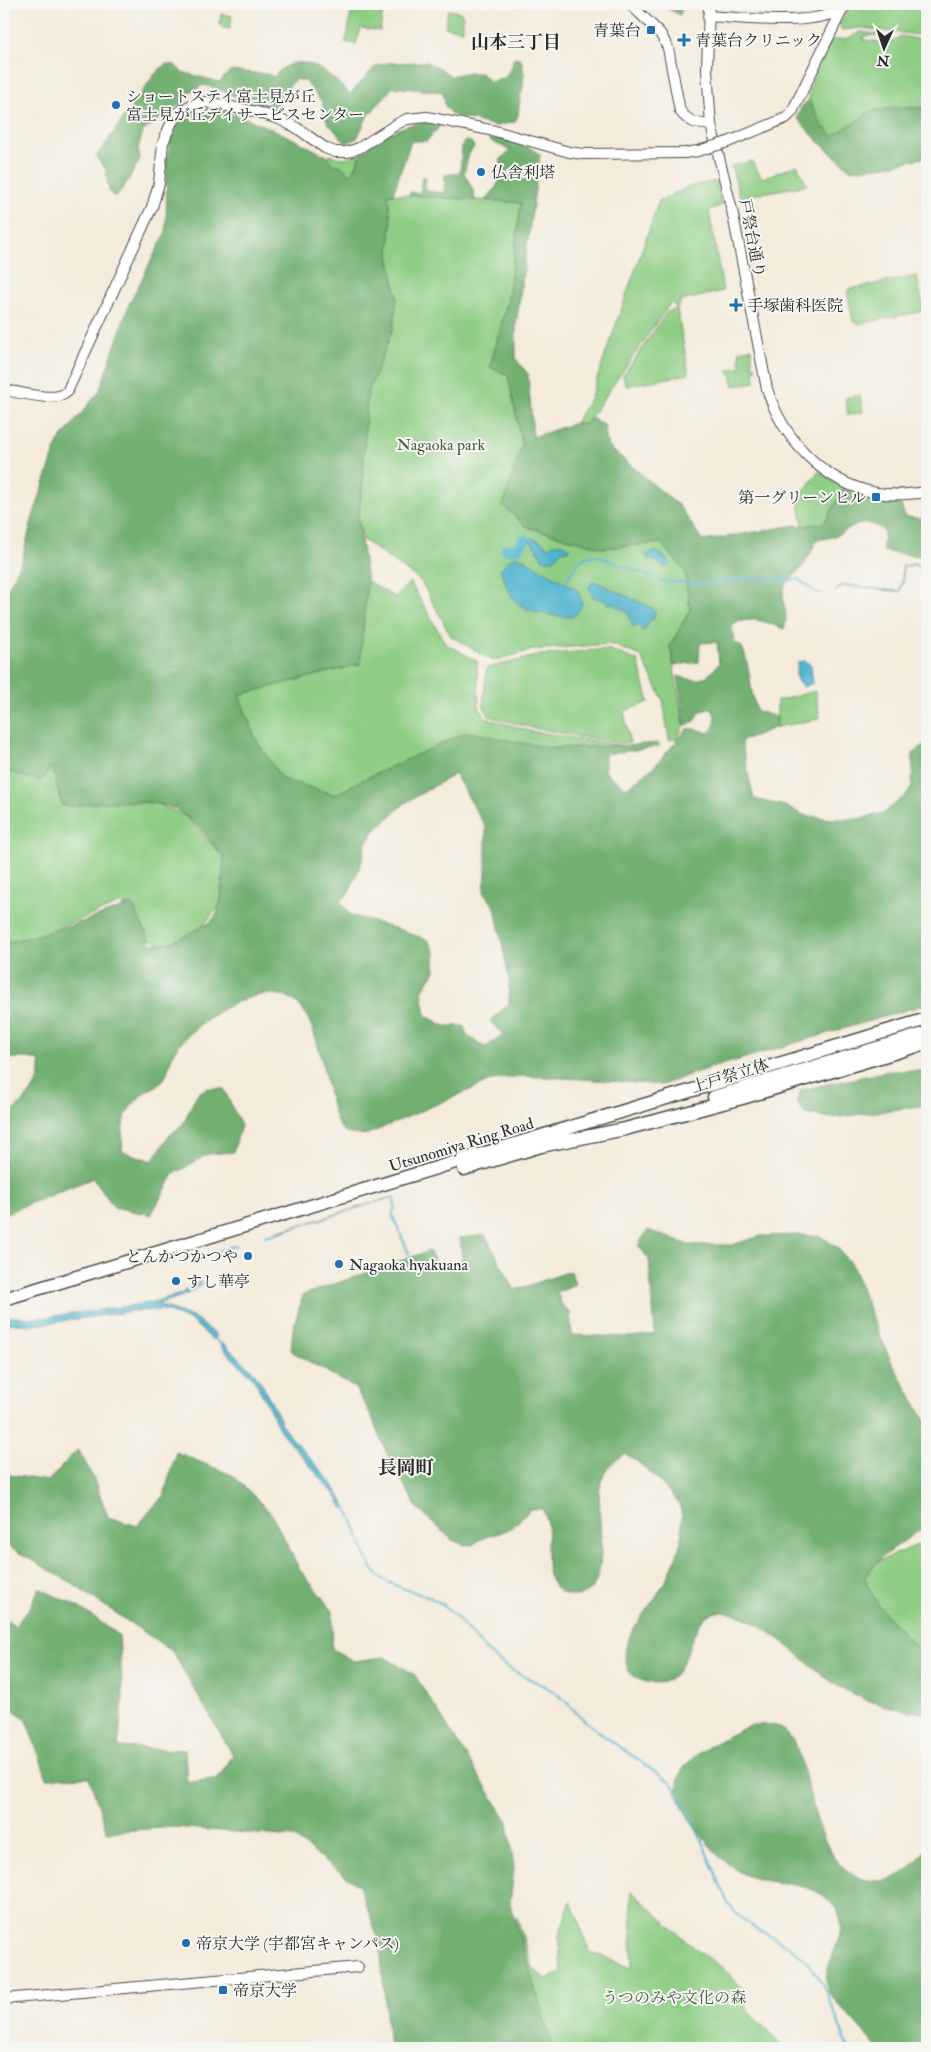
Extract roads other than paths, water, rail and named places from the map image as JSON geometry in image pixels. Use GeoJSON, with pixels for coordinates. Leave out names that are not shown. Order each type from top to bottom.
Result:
{"type":"FeatureCollection","features":[{"type":"Feature","properties":{"kind":"highway","name":"Utsunomiya Ring Road"},"geometry":{"type":"LineString","coordinates":[[4,1308],[927,1019]]}},
{"type":"Feature","properties":{"kind":"highway","name":"上戸祭立体"},"geometry":{"type":"LineString","coordinates":[[541,1141],[927,1026]]}},
{"type":"Feature","properties":{"kind":"highway","name":"上戸祭立体"},"geometry":{"type":"LineString","coordinates":[[541,1141],[636,1120],[927,1033]]}},
{"type":"Feature","properties":{"kind":"highway","name":"Utsunomiya Ring Road"},"geometry":{"type":"LineString","coordinates":[[4,1299],[541,1141],[626,1129],[742,1098],[927,1043]]}},
{"type":"Feature","properties":{"kind":"street"},"geometry":{"type":"LineString","coordinates":[[4,10],[5,4]]}},
{"type":"Feature","properties":{"kind":"street"},"geometry":{"type":"LineString","coordinates":[[630,4],[660,33],[668,48],[680,111],[695,123],[711,125]]}},
{"type":"Feature","properties":{"kind":"street","name":"戸祭台通り"},"geometry":{"type":"LineString","coordinates":[[709,4],[707,70],[711,125],[732,210],[767,389],[772,403],[783,426],[806,454],[824,470],[849,484],[878,493],[904,494],[927,492]]}},
{"type":"Feature","properties":{"kind":"street"},"geometry":{"type":"LineString","coordinates":[[708,16],[798,19],[821,16],[845,6]]}},
{"type":"Feature","properties":{"kind":"street"},"geometry":{"type":"LineString","coordinates":[[4,390],[54,398],[63,396],[67,392],[152,207],[159,183],[164,142],[169,128],[177,113],[191,104],[206,102],[257,112],[279,119],[297,128],[325,148],[336,152],[348,152],[359,148],[406,120],[426,117],[495,131],[569,152],[583,154],[685,153],[728,142],[786,118],[792,112],[845,6]]}},
{"type":"Feature","properties":{"kind":"street"},"geometry":{"type":"LineString","coordinates":[[4,1999],[358,1967]]}},
{"type":"Feature","properties":{"kind":"water"},"geometry":{"type":"Polygon","coordinates":[[[532,538],[541,541],[548,547],[561,544],[569,547],[569,550],[561,551],[552,560],[546,560],[543,559],[532,542],[525,540],[532,538]]]}},
{"type":"Feature","properties":{"kind":"water"},"geometry":{"type":"Polygon","coordinates":[[[657,551],[671,564],[669,566],[664,567],[657,561],[647,559],[646,555],[657,551]]]}},
{"type":"Feature","properties":{"kind":"water"},"geometry":{"type":"Polygon","coordinates":[[[512,557],[520,557],[577,590],[582,601],[577,613],[574,616],[551,615],[520,605],[510,594],[501,572],[501,568],[512,557]]]}},
{"type":"Feature","properties":{"kind":"water"},"geometry":{"type":"Polygon","coordinates":[[[914,564],[927,567],[927,569],[913,565],[903,567],[904,579],[900,592],[846,586],[841,587],[835,592],[840,586],[846,585],[899,591],[902,580],[902,566],[914,564]]]}},
{"type":"Feature","properties":{"kind":"water"},"geometry":{"type":"Polygon","coordinates":[[[596,582],[652,608],[655,612],[653,620],[650,619],[645,630],[642,631],[641,625],[633,627],[627,611],[612,603],[608,604],[604,600],[593,597],[589,588],[592,583],[596,582]]]}},
{"type":"Feature","properties":{"kind":"water"},"geometry":{"type":"Polygon","coordinates":[[[805,661],[811,665],[813,683],[803,687],[796,679],[796,672],[798,662],[805,661]]]}},
{"type":"Feature","properties":{"kind":"water"},"geometry":{"type":"Polygon","coordinates":[[[393,1197],[277,1233],[276,1232],[393,1197]]]}},
{"type":"Feature","properties":{"kind":"water"},"geometry":{"type":"Polygon","coordinates":[[[200,1281],[203,1283],[186,1295],[158,1304],[195,1318],[217,1336],[213,1340],[190,1320],[162,1310],[134,1311],[34,1325],[4,1323],[4,1316],[40,1318],[149,1303],[180,1294],[200,1281]]]}},
{"type":"Feature","properties":{"kind":"water"},"geometry":{"type":"Polygon","coordinates":[[[223,1343],[253,1371],[262,1384],[286,1431],[332,1483],[346,1507],[343,1508],[335,1495],[281,1432],[254,1379],[220,1346],[223,1343]]]}},
{"type":"Feature","properties":{"kind":"waterway"},"geometry":{"type":"LineString","coordinates":[[506,549],[516,549],[525,540]]}},
{"type":"Feature","properties":{"kind":"waterway"},"geometry":{"type":"LineString","coordinates":[[565,584],[578,563],[591,556],[598,556],[654,578]]}},
{"type":"Feature","properties":{"kind":"waterway"},"geometry":{"type":"LineString","coordinates":[[660,581],[709,584],[738,579],[761,578],[786,581],[798,579],[817,593],[822,593]]}},
{"type":"Feature","properties":{"kind":"waterway"},"geometry":{"type":"LineString","coordinates":[[392,1198],[394,1197],[395,1208],[392,1214],[409,1254]]}},
{"type":"Feature","properties":{"kind":"waterway"},"geometry":{"type":"LineString","coordinates":[[265,1236],[277,1233]]}},
{"type":"Feature","properties":{"kind":"waterway"},"geometry":{"type":"LineString","coordinates":[[213,1253],[236,1245]]}},
{"type":"Feature","properties":{"kind":"waterway"},"geometry":{"type":"LineString","coordinates":[[214,1338],[223,1346]]}},
{"type":"Feature","properties":{"kind":"waterway"},"geometry":{"type":"LineString","coordinates":[[344,1504],[369,1563],[381,1578],[396,1586],[436,1600],[451,1611],[478,1642],[506,1667],[553,1691],[599,1732],[670,1782],[684,1804],[702,1840],[729,1905],[745,1921],[791,1948],[809,1964],[829,1999],[849,2048]]}},
{"type":"Feature","properties":{"kind":"place","name":"青葉台"},"geometry":{"type":"Point","coordinates":[651,30]}},
{"type":"Feature","properties":{"kind":"place","name":"青葉台クリニック"},"geometry":{"type":"Point","coordinates":[684,40]}},
{"type":"Feature","properties":{"kind":"place","name":"ショートステイ富士見が丘 富士見が丘デイサービスセンター"},"geometry":{"type":"Point","coordinates":[116,105]}},
{"type":"Feature","properties":{"kind":"place","name":"仏舎利塔"},"geometry":{"type":"Point","coordinates":[481,172]}},
{"type":"Feature","properties":{"kind":"place","name":"手塚歯科医院"},"geometry":{"type":"Point","coordinates":[736,305]}},
{"type":"Feature","properties":{"kind":"place","name":"第一グリーンヒル"},"geometry":{"type":"Point","coordinates":[876,497]}},
{"type":"Feature","properties":{"kind":"place","name":"とんかつかつや"},"geometry":{"type":"Point","coordinates":[248,1256]}},
{"type":"Feature","properties":{"kind":"place","name":"Nagaoka hyakuana"},"geometry":{"type":"Point","coordinates":[339,1264]}},
{"type":"Feature","properties":{"kind":"place","name":"すし華亭"},"geometry":{"type":"Point","coordinates":[176,1281]}},
{"type":"Feature","properties":{"kind":"place","name":"帝京大学 (宇都宮キャンパス)"},"geometry":{"type":"Point","coordinates":[186,1943]}},
{"type":"Feature","properties":{"kind":"place","name":"帝京大学"},"geometry":{"type":"Point","coordinates":[223,1990]}},
{"type":"Feature","properties":{"kind":"district","name":"山本三丁目"},"geometry":{"type":"Point","coordinates":[516,42]}},
{"type":"Feature","properties":{"kind":"district","name":"長岡町"},"geometry":{"type":"Point","coordinates":[406,1467]}},
{"type":"Feature","properties":{"kind":"park label","name":"Nagaoka park"},"geometry":{"type":"Point","coordinates":[441,444]}},
{"type":"Feature","properties":{"kind":"park label","name":"うつのみや文化の森"},"geometry":{"type":"Point","coordinates":[674,1997]}}]}
